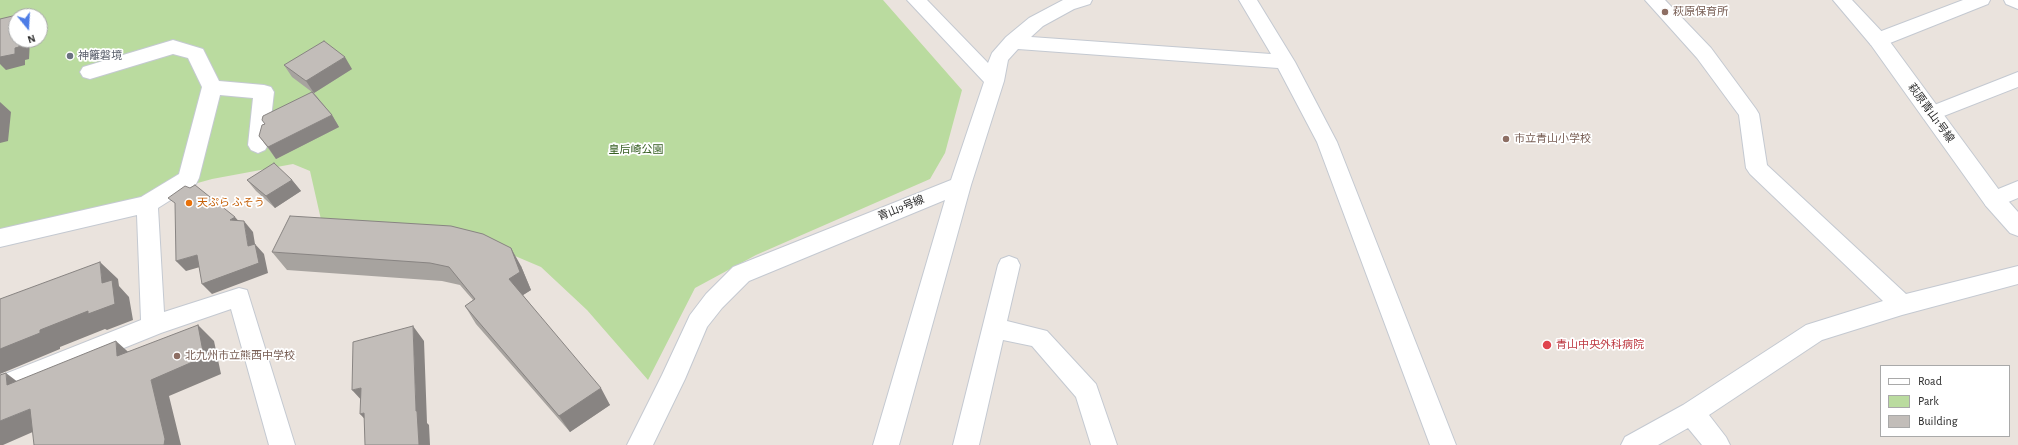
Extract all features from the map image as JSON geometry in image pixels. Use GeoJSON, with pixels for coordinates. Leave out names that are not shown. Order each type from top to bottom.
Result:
{"type":"FeatureCollection","features":[{"type":"Feature","properties":{"kind":"street"},"geometry":{"type":"LineString","coordinates":[[916,0],[994,81]]}},
{"type":"Feature","properties":{"kind":"street"},"geometry":{"type":"LineString","coordinates":[[886,445],[960,185],[994,81],[999,58],[1013,42],[1036,22],[1067,5],[1083,0]]}},
{"type":"Feature","properties":{"kind":"street"},"geometry":{"type":"LineString","coordinates":[[1248,0],[1285,62],[1327,142],[1443,445]]}},
{"type":"Feature","properties":{"kind":"street"},"geometry":{"type":"LineString","coordinates":[[1654,0],[1704,53],[1749,114],[1757,168],[1902,304]]}},
{"type":"Feature","properties":{"kind":"street","name":"萩原青山1号線"},"geometry":{"type":"LineString","coordinates":[[1842,0],[1878,40],[1994,200],[2018,227]]}},
{"type":"Feature","properties":{"kind":"street"},"geometry":{"type":"LineString","coordinates":[[1878,40],[1980,0]]}},
{"type":"Feature","properties":{"kind":"street"},"geometry":{"type":"LineString","coordinates":[[2013,0],[2018,3]]}},
{"type":"Feature","properties":{"kind":"street"},"geometry":{"type":"LineString","coordinates":[[1013,42],[1285,62]]}},
{"type":"Feature","properties":{"kind":"street"},"geometry":{"type":"LineString","coordinates":[[0,238],[147,204],[188,178],[212,87],[196,54],[173,47],[90,72]]}},
{"type":"Feature","properties":{"kind":"street"},"geometry":{"type":"LineString","coordinates":[[1931,114],[2018,79]]}},
{"type":"Feature","properties":{"kind":"street"},"geometry":{"type":"LineString","coordinates":[[212,87],[264,92],[258,145]]}},
{"type":"Feature","properties":{"kind":"street","name":"青山9号線"},"geometry":{"type":"LineString","coordinates":[[640,445],[673,379],[698,322],[714,300],[741,274],[787,254],[960,185]]}},
{"type":"Feature","properties":{"kind":"street"},"geometry":{"type":"LineString","coordinates":[[1994,200],[2018,189]]}},
{"type":"Feature","properties":{"kind":"street"},"geometry":{"type":"LineString","coordinates":[[147,204],[153,326]]}},
{"type":"Feature","properties":{"kind":"street"},"geometry":{"type":"LineString","coordinates":[[966,445],[1009,265]]}},
{"type":"Feature","properties":{"kind":"street"},"geometry":{"type":"LineString","coordinates":[[1634,445],[1692,413],[1814,332],[1902,304],[2018,275]]}},
{"type":"Feature","properties":{"kind":"street"},"geometry":{"type":"LineString","coordinates":[[0,387],[153,326],[239,297],[282,445]]}},
{"type":"Feature","properties":{"kind":"street"},"geometry":{"type":"LineString","coordinates":[[994,328],[1039,338],[1088,392],[1104,445]]}},
{"type":"Feature","properties":{"kind":"street"},"geometry":{"type":"LineString","coordinates":[[1692,413],[1717,445]]}},
{"type":"Feature","properties":{"kind":"green space","name":"皇后崎公園"},"geometry":{"type":"Polygon","coordinates":[[[0,0],[883,0],[962,90],[945,153],[930,179],[756,255],[695,288],[648,380],[587,310],[541,267],[456,231],[322,224],[310,171],[293,164],[212,179],[158,194],[0,231],[0,0]]]}},
{"type":"Feature","properties":{"kind":"building"},"geometry":{"type":"Polygon","coordinates":[[[8,17],[8,48],[15,48],[15,54],[0,57],[0,19],[8,17]]]}},
{"type":"Feature","properties":{"kind":"building"},"geometry":{"type":"Polygon","coordinates":[[[324,41],[345,57],[306,81],[284,65],[324,41]]]}},
{"type":"Feature","properties":{"kind":"building"},"geometry":{"type":"Polygon","coordinates":[[[312,92],[332,115],[268,147],[259,136],[262,125],[265,124],[262,120],[263,116],[312,92]]]}},
{"type":"Feature","properties":{"kind":"building"},"geometry":{"type":"Polygon","coordinates":[[[274,163],[292,180],[266,196],[247,180],[274,163]]]}},
{"type":"Feature","properties":{"kind":"building"},"geometry":{"type":"Polygon","coordinates":[[[195,185],[235,217],[230,220],[244,221],[248,246],[255,244],[259,263],[202,284],[197,255],[176,261],[175,203],[168,198],[185,186],[190,188],[195,185]]]}},
{"type":"Feature","properties":{"kind":"building"},"geometry":{"type":"Polygon","coordinates":[[[290,216],[451,226],[483,234],[511,248],[520,272],[509,279],[601,388],[559,416],[465,306],[475,299],[449,267],[430,263],[272,252],[290,216]]]}},
{"type":"Feature","properties":{"kind":"building"},"geometry":{"type":"Polygon","coordinates":[[[100,262],[102,283],[112,280],[115,304],[88,314],[88,311],[40,330],[40,333],[0,349],[0,299],[100,262]]]}},
{"type":"Feature","properties":{"kind":"building"},"geometry":{"type":"Polygon","coordinates":[[[198,325],[204,357],[151,380],[165,439],[164,445],[34,445],[30,409],[0,421],[0,375],[6,373],[7,385],[116,341],[117,356],[198,325]]]}},
{"type":"Feature","properties":{"kind":"building"},"geometry":{"type":"Polygon","coordinates":[[[413,326],[416,411],[419,445],[365,445],[364,413],[360,414],[361,388],[352,390],[353,342],[413,326]]]}},
{"type":"Feature","properties":{"kind":"place","name":"萩原保育所"},"geometry":{"type":"Point","coordinates":[1665,12]}},
{"type":"Feature","properties":{"kind":"place","name":"神籬磐境"},"geometry":{"type":"Point","coordinates":[70,56]}},
{"type":"Feature","properties":{"kind":"place","name":"市立青山小学校"},"geometry":{"type":"Point","coordinates":[1506,139]}},
{"type":"Feature","properties":{"kind":"place","name":"天ぷら ふそう"},"geometry":{"type":"Point","coordinates":[189,203]}},
{"type":"Feature","properties":{"kind":"place","name":"青山中央外科病院"},"geometry":{"type":"Point","coordinates":[1547,345]}},
{"type":"Feature","properties":{"kind":"place","name":"北九州市立熊西中学校"},"geometry":{"type":"Point","coordinates":[177,356]}}]}
